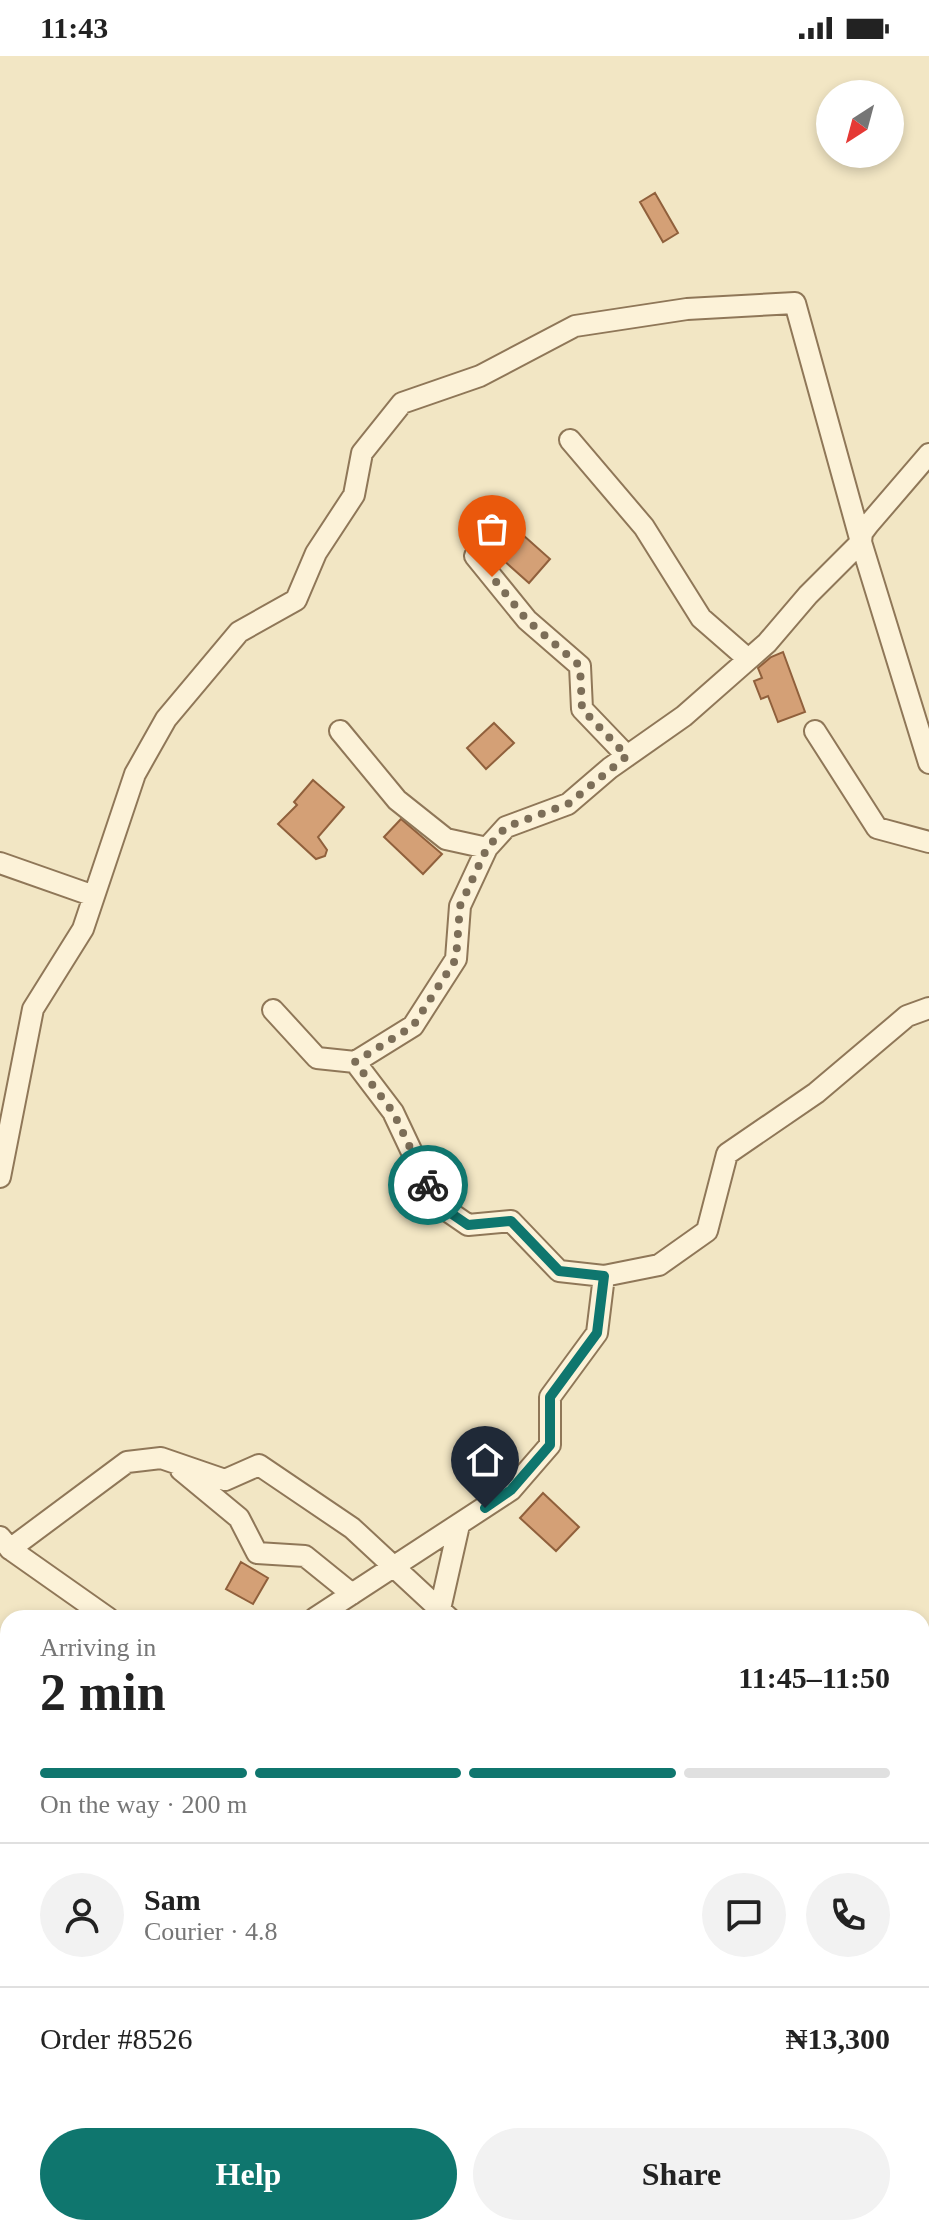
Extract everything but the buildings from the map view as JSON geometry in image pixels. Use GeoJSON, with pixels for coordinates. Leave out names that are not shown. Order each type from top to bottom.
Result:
{"type":"FeatureCollection","features":[{"type":"Feature","properties":{"kind":"street"},"geometry":{"type":"LineString","coordinates":[[0,1177],[33,1009],[83,929],[135,774],[166,719],[239,632],[296,600],[316,553],[354,495],[362,453],[402,403],[480,376],[575,326],[687,309],[795,303],[861,542],[929,763]]}},
{"type":"Feature","properties":{"kind":"street"},"geometry":{"type":"LineString","coordinates":[[570,440],[644,527],[701,618],[748,659]]}},
{"type":"Feature","properties":{"kind":"street"},"geometry":{"type":"LineString","coordinates":[[273,1010],[317,1058],[355,1062],[413,1026],[456,959],[460,906],[487,848],[506,827],[568,804],[627,756],[684,716],[767,643],[808,595],[861,542],[862,533],[868,525],[929,454]]}},
{"type":"Feature","properties":{"kind":"street"},"geometry":{"type":"LineString","coordinates":[[475,556],[527,620],[580,666],[582,709],[627,756]]}},
{"type":"Feature","properties":{"kind":"street"},"geometry":{"type":"LineString","coordinates":[[340,731],[397,800],[409,810],[446,839],[487,848]]}},
{"type":"Feature","properties":{"kind":"street"},"geometry":{"type":"LineString","coordinates":[[815,731],[877,828],[929,842]]}},
{"type":"Feature","properties":{"kind":"street"},"geometry":{"type":"LineString","coordinates":[[0,863],[94,896]]}},
{"type":"Feature","properties":{"kind":"street"},"geometry":{"type":"LineString","coordinates":[[355,1062],[393,1112],[436,1203],[468,1225],[511,1221],[559,1271],[604,1276],[659,1265],[707,1231],[727,1154],[816,1093],[907,1016],[929,1008]]}},
{"type":"Feature","properties":{"kind":"street"},"geometry":{"type":"LineString","coordinates":[[327,1610],[511,1490],[550,1445],[550,1397],[597,1333],[604,1276]]}},
{"type":"Feature","properties":{"kind":"street"},"geometry":{"type":"LineString","coordinates":[[97,1610],[5,1543],[127,1462],[161,1458],[225,1480],[259,1465],[352,1528],[438,1610]]}},
{"type":"Feature","properties":{"kind":"street"},"geometry":{"type":"LineString","coordinates":[[172,1462],[239,1518],[257,1553],[305,1556],[352,1594]]}},
{"type":"Feature","properties":{"kind":"street"},"geometry":{"type":"LineString","coordinates":[[444,1610],[459,1525]]}},
{"type":"Feature","properties":{"kind":"way so far"},"geometry":{"type":"LineString","coordinates":[[428,1185],[393,1112],[355,1062],[413,1026],[456,959],[460,906],[487,848],[506,827],[568,804],[627,756],[582,709],[580,666],[527,620],[492,577]]}},
{"type":"Feature","properties":{"kind":"route"},"geometry":{"type":"LineString","coordinates":[[428,1185],[436,1203],[468,1225],[511,1221],[559,1271],[604,1276],[597,1333],[550,1397],[550,1445],[511,1490],[485,1508]]}}]}
